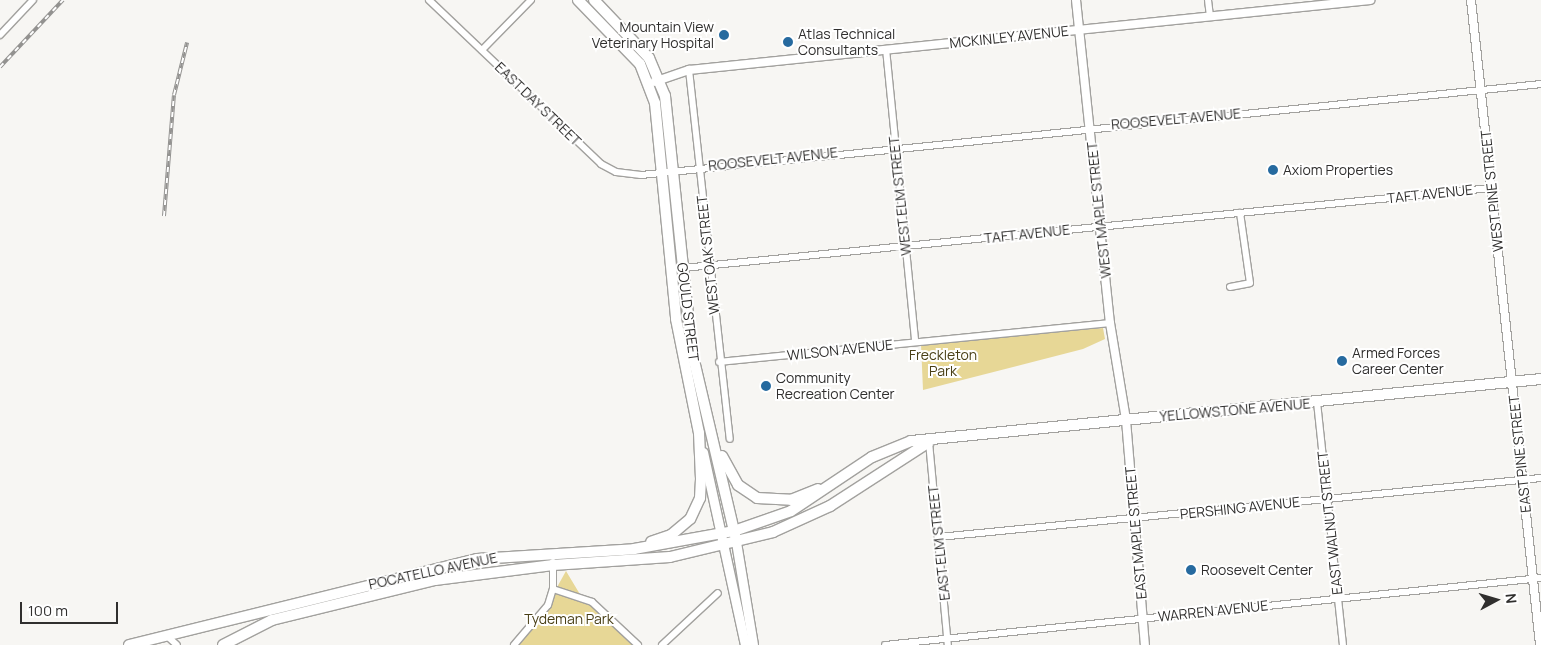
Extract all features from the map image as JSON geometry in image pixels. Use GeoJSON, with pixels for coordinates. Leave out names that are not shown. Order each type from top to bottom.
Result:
{"type":"FeatureCollection","features":[{"type":"Feature","properties":{"kind":"main road"},"geometry":{"type":"LineString","coordinates":[[578,0],[655,82]]}},
{"type":"Feature","properties":{"kind":"main road"},"geometry":{"type":"LineString","coordinates":[[593,1],[644,51],[655,82]]}},
{"type":"Feature","properties":{"kind":"main road","name":"GOULD STREET"},"geometry":{"type":"LineString","coordinates":[[655,82],[673,172],[682,268],[705,410],[736,542]]}},
{"type":"Feature","properties":{"kind":"main road","name":"GOULD STREET"},"geometry":{"type":"LineString","coordinates":[[655,82],[678,334],[745,645]]}},
{"type":"Feature","properties":{"kind":"main road","name":"YELLOWSTONE AVENUE"},"geometry":{"type":"LineString","coordinates":[[734,531],[791,511],[885,450],[911,441],[929,442],[1126,420],[1541,379]]}},
{"type":"Feature","properties":{"kind":"main road"},"geometry":{"type":"LineString","coordinates":[[705,410],[727,468],[750,494],[774,501],[791,500],[837,481]]}},
{"type":"Feature","properties":{"kind":"main road"},"geometry":{"type":"LineString","coordinates":[[634,548],[672,535],[693,515],[701,490],[698,433]]}},
{"type":"Feature","properties":{"kind":"main road","name":"YELLOWSTONE AVENUE"},"geometry":{"type":"LineString","coordinates":[[736,542],[813,516],[929,442]]}},
{"type":"Feature","properties":{"kind":"main road","name":"POCATELLO AVENUE"},"geometry":{"type":"LineString","coordinates":[[129,645],[464,561],[634,548],[734,531]]}},
{"type":"Feature","properties":{"kind":"main road"},"geometry":{"type":"LineString","coordinates":[[736,542],[753,645]]}},
{"type":"Feature","properties":{"kind":"main road","name":"POCATELLO AVENUE"},"geometry":{"type":"LineString","coordinates":[[222,645],[272,620],[435,580],[553,565],[670,558],[736,542]]}},
{"type":"Feature","properties":{"kind":"street"},"geometry":{"type":"LineString","coordinates":[[0,35],[34,0]]}},
{"type":"Feature","properties":{"kind":"street","name":"EAST DAY STREET"},"geometry":{"type":"LineString","coordinates":[[429,0],[602,164],[616,172],[662,174]]}},
{"type":"Feature","properties":{"kind":"street"},"geometry":{"type":"LineString","coordinates":[[482,50],[532,0]]}},
{"type":"Feature","properties":{"kind":"street","name":"WEST MAPLE STREET"},"geometry":{"type":"LineString","coordinates":[[1076,0],[1110,322],[1126,420]]}},
{"type":"Feature","properties":{"kind":"street"},"geometry":{"type":"LineString","coordinates":[[1208,0],[1210,16]]}},
{"type":"Feature","properties":{"kind":"street","name":"MCKINLEY AVENUE"},"geometry":{"type":"LineString","coordinates":[[655,82],[689,70],[1370,0]]}},
{"type":"Feature","properties":{"kind":"street","name":"WEST PINE STREET"},"geometry":{"type":"LineString","coordinates":[[1471,0],[1512,382]]}},
{"type":"Feature","properties":{"kind":"street","name":"WEST ELM STREET"},"geometry":{"type":"LineString","coordinates":[[886,49],[915,342]]}},
{"type":"Feature","properties":{"kind":"street","name":"WEST OAK STREET"},"geometry":{"type":"LineString","coordinates":[[689,70],[719,362],[730,439]]}},
{"type":"Feature","properties":{"kind":"street","name":"ROOSEVELT AVENUE"},"geometry":{"type":"LineString","coordinates":[[662,174],[699,167],[895,146],[1541,84]]}},
{"type":"Feature","properties":{"kind":"street","name":"TAFT AVENUE"},"geometry":{"type":"LineString","coordinates":[[682,268],[1491,188]]}},
{"type":"Feature","properties":{"kind":"street"},"geometry":{"type":"LineString","coordinates":[[1230,287],[1250,283],[1240,213]]}},
{"type":"Feature","properties":{"kind":"street","name":"WILSON AVENUE"},"geometry":{"type":"LineString","coordinates":[[719,362],[1110,322]]}},
{"type":"Feature","properties":{"kind":"street","name":"EAST PINE STREET"},"geometry":{"type":"LineString","coordinates":[[1512,382],[1537,578],[1540,645]]}},
{"type":"Feature","properties":{"kind":"street","name":"EAST WALNUT STREET"},"geometry":{"type":"LineString","coordinates":[[1317,402],[1342,645]]}},
{"type":"Feature","properties":{"kind":"street","name":"EAST MAPLE STREET"},"geometry":{"type":"LineString","coordinates":[[1126,420],[1136,519],[1145,645]]}},
{"type":"Feature","properties":{"kind":"street","name":"EAST ELM STREET"},"geometry":{"type":"LineString","coordinates":[[929,442],[948,642]]}},
{"type":"Feature","properties":{"kind":"street","name":"PERSHING AVENUE"},"geometry":{"type":"LineString","coordinates":[[939,537],[1541,478]]}},
{"type":"Feature","properties":{"kind":"street"},"geometry":{"type":"LineString","coordinates":[[514,645],[541,616],[553,589],[552,553]]}},
{"type":"Feature","properties":{"kind":"street","name":"WARREN AVENUE"},"geometry":{"type":"LineString","coordinates":[[885,645],[948,642],[1143,618],[1537,578]]}},
{"type":"Feature","properties":{"kind":"street"},"geometry":{"type":"LineString","coordinates":[[553,589],[592,602],[638,645]]}},
{"type":"Feature","properties":{"kind":"street"},"geometry":{"type":"LineString","coordinates":[[662,645],[718,593]]}},
{"type":"Feature","properties":{"kind":"street"},"geometry":{"type":"LineString","coordinates":[[167,636],[177,645]]}},
{"type":"Feature","properties":{"kind":"green space","name":"Freckleton Park"},"geometry":{"type":"Polygon","coordinates":[[[1103,328],[1105,339],[1083,349],[923,390],[921,344],[1103,328]]]}},
{"type":"Feature","properties":{"kind":"green space","name":"Tydeman Park"},"geometry":{"type":"Polygon","coordinates":[[[566,571],[581,596],[638,645],[514,645],[541,616],[566,571]]]}},
{"type":"Feature","properties":{"kind":"railway"},"geometry":{"type":"LineString","coordinates":[[0,67],[63,0]]}},
{"type":"Feature","properties":{"kind":"railway"},"geometry":{"type":"LineString","coordinates":[[164,216],[174,95],[187,43]]}},
{"type":"Feature","properties":{"kind":"place","name":"Mountain View Veterinary Hospital"},"geometry":{"type":"Point","coordinates":[724,35]}},
{"type":"Feature","properties":{"kind":"place","name":"Atlas Technical Consultants"},"geometry":{"type":"Point","coordinates":[788,42]}},
{"type":"Feature","properties":{"kind":"place","name":"Axiom Properties"},"geometry":{"type":"Point","coordinates":[1273,170]}},
{"type":"Feature","properties":{"kind":"place","name":"Armed Forces Career Center"},"geometry":{"type":"Point","coordinates":[1342,361]}},
{"type":"Feature","properties":{"kind":"place","name":"Community Recreation Center"},"geometry":{"type":"Point","coordinates":[766,386]}},
{"type":"Feature","properties":{"kind":"place","name":"Roosevelt Center"},"geometry":{"type":"Point","coordinates":[1191,570]}}]}
